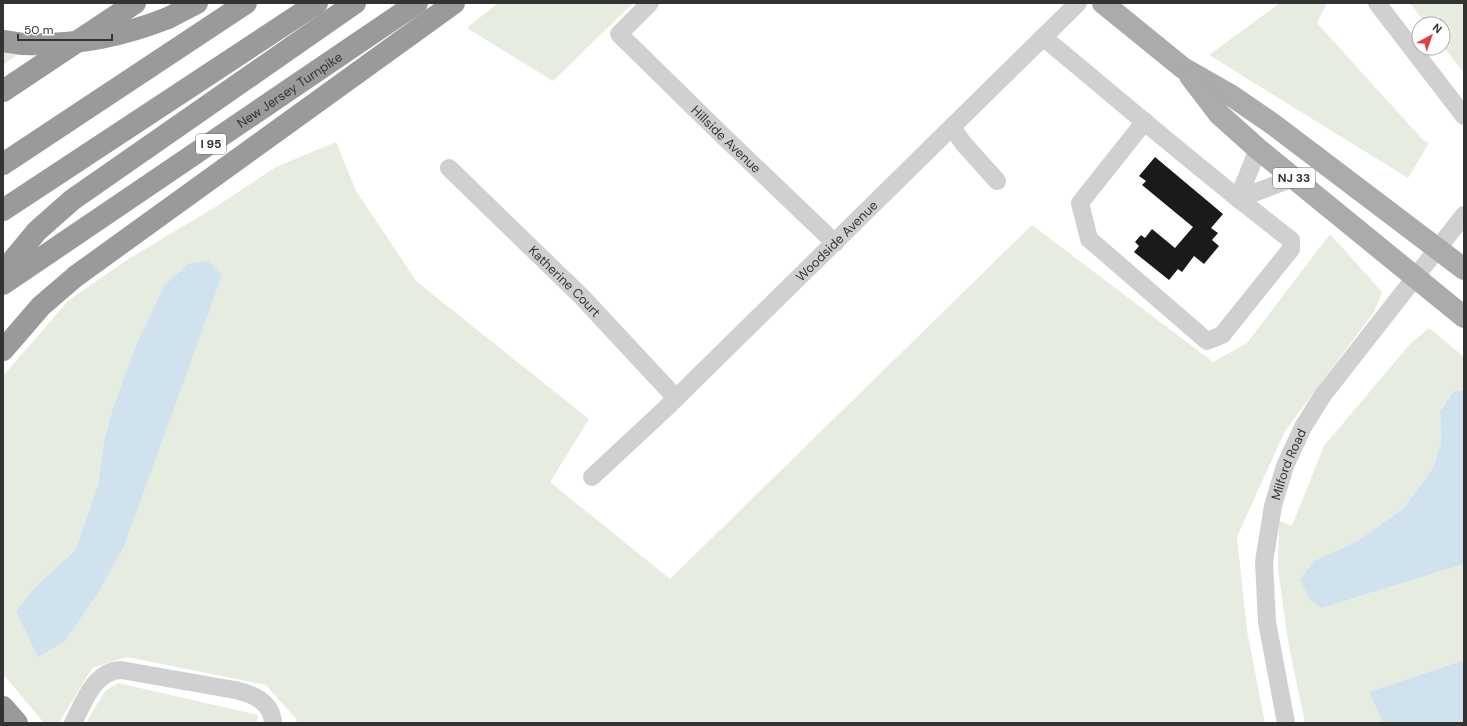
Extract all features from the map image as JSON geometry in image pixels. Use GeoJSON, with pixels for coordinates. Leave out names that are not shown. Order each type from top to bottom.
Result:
{"type":"FeatureCollection","features":[{"type":"Feature","properties":{"kind":"highway"},"geometry":{"type":"LineString","coordinates":[[3,91],[135,3]]}},
{"type":"Feature","properties":{"kind":"highway"},"geometry":{"type":"LineString","coordinates":[[13,43],[61,44],[98,40],[132,31],[168,18],[197,3]]}},
{"type":"Feature","properties":{"kind":"highway"},"geometry":{"type":"LineString","coordinates":[[3,164],[246,3]]}},
{"type":"Feature","properties":{"kind":"highway"},"geometry":{"type":"LineString","coordinates":[[3,210],[317,3]]}},
{"type":"Feature","properties":{"kind":"highway"},"geometry":{"type":"LineString","coordinates":[[3,272],[24,245],[53,216],[92,186],[355,3]]}},
{"type":"Feature","properties":{"kind":"highway","name":"New Jersey Turnpike"},"geometry":{"type":"LineString","coordinates":[[3,284],[417,3]]}},
{"type":"Feature","properties":{"kind":"highway"},"geometry":{"type":"LineString","coordinates":[[3,350],[41,306],[76,276],[454,3]]}},
{"type":"Feature","properties":{"kind":"highway"},"geometry":{"type":"LineString","coordinates":[[3,707],[17,723]]}},
{"type":"Feature","properties":{"kind":"main road","name":"NJ 33"},"geometry":{"type":"LineString","coordinates":[[1103,3],[1183,68],[1232,96],[1274,125],[1464,269]]}},
{"type":"Feature","properties":{"kind":"main road","name":"NJ 33"},"geometry":{"type":"LineString","coordinates":[[1183,68],[1219,114],[1258,149],[1464,317]]}},
{"type":"Feature","properties":{"kind":"street","name":"Hillside Avenue"},"geometry":{"type":"LineString","coordinates":[[650,3],[619,34],[835,243]]}},
{"type":"Feature","properties":{"kind":"street","name":"Woodside Avenue"},"geometry":{"type":"LineString","coordinates":[[592,477],[676,398],[835,243],[1078,3]]}},
{"type":"Feature","properties":{"kind":"street"},"geometry":{"type":"LineString","coordinates":[[1376,3],[1464,116]]}},
{"type":"Feature","properties":{"kind":"street"},"geometry":{"type":"LineString","coordinates":[[1043,38],[1145,121],[1238,199],[1291,240],[1291,249],[1222,335],[1207,341],[1089,239],[1080,203],[1145,121]]}},
{"type":"Feature","properties":{"kind":"street"},"geometry":{"type":"LineString","coordinates":[[952,127],[963,143],[997,181]]}},
{"type":"Feature","properties":{"kind":"street"},"geometry":{"type":"LineString","coordinates":[[1238,199],[1258,149]]}},
{"type":"Feature","properties":{"kind":"street","name":"Katherine Court"},"geometry":{"type":"LineString","coordinates":[[449,168],[582,296],[676,398]]}},
{"type":"Feature","properties":{"kind":"street"},"geometry":{"type":"LineString","coordinates":[[1238,199],[1293,178]]}},
{"type":"Feature","properties":{"kind":"street","name":"Milford Road"},"geometry":{"type":"LineString","coordinates":[[1286,723],[1271,647],[1265,600],[1266,545],[1277,493],[1294,447],[1312,411],[1335,379],[1464,215]]}},
{"type":"Feature","properties":{"kind":"street"},"geometry":{"type":"LineString","coordinates":[[73,723],[98,680],[108,672],[121,670],[236,690],[252,695],[258,698],[269,708],[273,723]]}},
{"type":"Feature","properties":{"kind":"shaded area"},"geometry":{"type":"Polygon","coordinates":[[[498,3],[633,3],[553,81],[467,28],[498,3]]]}},
{"type":"Feature","properties":{"kind":"shaded area"},"geometry":{"type":"Polygon","coordinates":[[[1280,3],[1327,3],[1317,23],[1423,140],[1429,143],[1408,178],[1209,55],[1280,3]]]}},
{"type":"Feature","properties":{"kind":"shaded area"},"geometry":{"type":"Polygon","coordinates":[[[1410,3],[1464,3],[1464,73],[1451,56],[1451,16],[1420,16],[1410,3]]]}},
{"type":"Feature","properties":{"kind":"shaded area"},"geometry":{"type":"Polygon","coordinates":[[[3,50],[20,53],[3,65],[3,50]]]}},
{"type":"Feature","properties":{"kind":"shaded area"},"geometry":{"type":"Polygon","coordinates":[[[336,142],[356,191],[417,282],[589,419],[550,482],[670,579],[1032,225],[1213,362],[1247,343],[1330,234],[1382,292],[1374,312],[1285,431],[1237,537],[1247,631],[1265,723],[296,723],[297,720],[266,685],[127,657],[92,668],[59,723],[44,723],[3,674],[3,376],[69,300],[130,258],[217,206],[276,167],[336,142]],[[164,286],[136,345],[112,411],[104,442],[98,485],[75,551],[40,582],[65,641],[97,595],[123,549],[136,512],[164,286]]]}},
{"type":"Feature","properties":{"kind":"shaded area"},"geometry":{"type":"Polygon","coordinates":[[[1429,328],[1464,357],[1464,390],[1454,391],[1440,409],[1441,443],[1433,468],[1404,508],[1356,542],[1315,561],[1322,608],[1464,564],[1464,660],[1369,692],[1383,723],[1305,723],[1288,641],[1278,569],[1279,521],[1292,526],[1324,446],[1410,344],[1429,328]]]}},
{"type":"Feature","properties":{"kind":"shaded area"},"geometry":{"type":"Polygon","coordinates":[[[118,683],[258,715],[257,723],[86,723],[105,691],[118,683]]]}},
{"type":"Feature","properties":{"kind":"water"},"geometry":{"type":"Polygon","coordinates":[[[208,261],[222,275],[123,549],[97,595],[65,641],[38,657],[16,611],[40,582],[75,551],[98,485],[104,442],[112,411],[136,345],[164,286],[188,264],[208,261]]]}},
{"type":"Feature","properties":{"kind":"water"},"geometry":{"type":"Polygon","coordinates":[[[1464,390],[1464,564],[1322,608],[1310,600],[1300,580],[1314,561],[1356,542],[1404,508],[1433,468],[1441,443],[1440,410],[1454,391],[1464,390]]]}},
{"type":"Feature","properties":{"kind":"water"},"geometry":{"type":"Polygon","coordinates":[[[1464,660],[1464,723],[1383,723],[1369,692],[1464,660]]]}},
{"type":"Feature","properties":{"kind":"building"},"geometry":{"type":"Polygon","coordinates":[[[1155,157],[1223,214],[1211,228],[1218,233],[1212,240],[1219,246],[1204,264],[1194,256],[1182,272],[1178,269],[1169,280],[1134,252],[1139,246],[1135,242],[1141,235],[1145,238],[1152,229],[1175,248],[1193,227],[1142,185],[1146,181],[1139,176],[1155,157]]]}}]}
